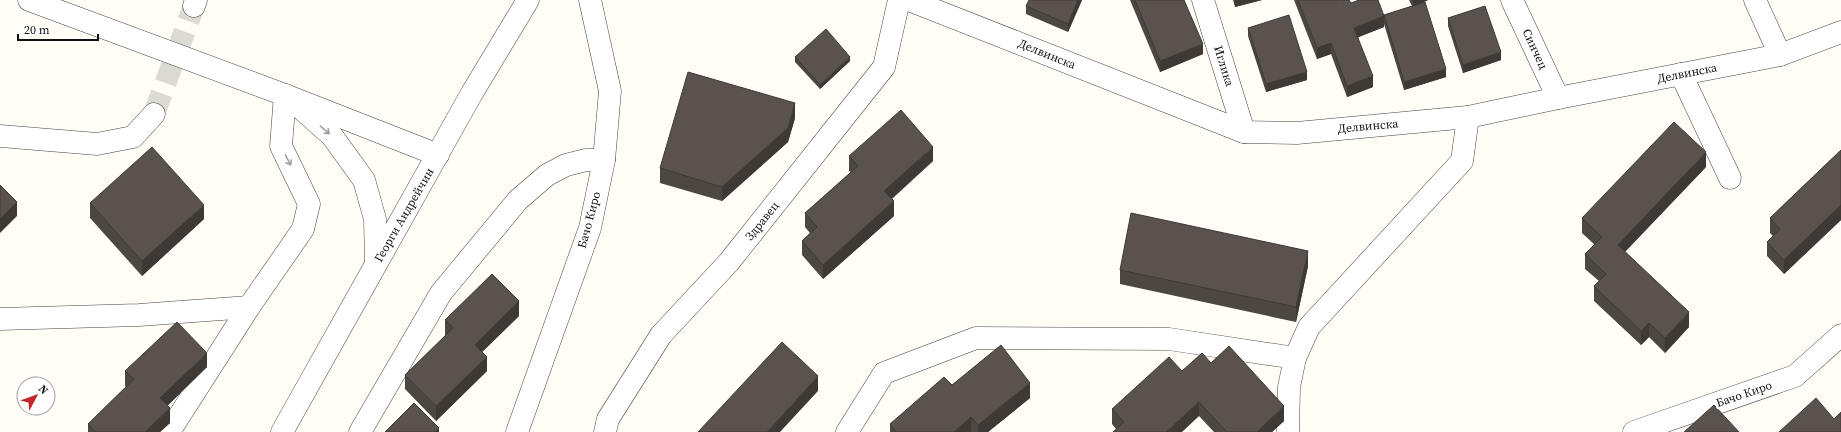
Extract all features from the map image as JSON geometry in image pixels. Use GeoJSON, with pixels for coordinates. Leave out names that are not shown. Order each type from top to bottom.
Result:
{"type":"FeatureCollection","features":[{"type":"Feature","properties":{"kind":"street"},"geometry":{"type":"LineString","coordinates":[[29,0],[285,95],[438,155]]}},
{"type":"Feature","properties":{"kind":"street","name":"Георги Андрейчин"},"geometry":{"type":"LineString","coordinates":[[282,432],[472,93],[528,0]]}},
{"type":"Feature","properties":{"kind":"street","name":"Бачо Киро"},"geometry":{"type":"LineString","coordinates":[[517,432],[590,228],[604,160],[610,91],[590,0]]}},
{"type":"Feature","properties":{"kind":"street","name":"Здравец"},"geometry":{"type":"LineString","coordinates":[[605,432],[608,419],[661,335],[729,262],[884,67],[899,0]]}},
{"type":"Feature","properties":{"kind":"street","name":"Делвинска"},"geometry":{"type":"LineString","coordinates":[[909,0],[1244,132],[1297,133],[1468,117],[1780,55],[1841,32]]}},
{"type":"Feature","properties":{"kind":"street","name":"Иглика"},"geometry":{"type":"LineString","coordinates":[[1203,0],[1244,132]]}},
{"type":"Feature","properties":{"kind":"street","name":"Синчец"},"geometry":{"type":"LineString","coordinates":[[1512,0],[1558,98]]}},
{"type":"Feature","properties":{"kind":"street"},"geometry":{"type":"LineString","coordinates":[[1755,0],[1780,55]]}},
{"type":"Feature","properties":{"kind":"street"},"geometry":{"type":"LineString","coordinates":[[1681,74],[1730,178]]}},
{"type":"Feature","properties":{"kind":"street"},"geometry":{"type":"LineString","coordinates":[[169,432],[250,307],[303,229],[309,204],[280,146],[285,95]]}},
{"type":"Feature","properties":{"kind":"street"},"geometry":{"type":"LineString","coordinates":[[285,95],[332,136],[364,180],[375,219],[376,263]]}},
{"type":"Feature","properties":{"kind":"street"},"geometry":{"type":"LineString","coordinates":[[0,136],[97,144],[133,137],[154,114]]}},
{"type":"Feature","properties":{"kind":"street"},"geometry":{"type":"LineString","coordinates":[[1288,432],[1289,387],[1295,358],[1309,327],[1462,160],[1468,117]]}},
{"type":"Feature","properties":{"kind":"street"},"geometry":{"type":"LineString","coordinates":[[360,432],[441,293],[518,200],[547,175],[566,165],[586,160],[604,160]]}},
{"type":"Feature","properties":{"kind":"street"},"geometry":{"type":"LineString","coordinates":[[0,319],[139,315],[250,307]]}},
{"type":"Feature","properties":{"kind":"street","name":"Бачо Киро"},"geometry":{"type":"LineString","coordinates":[[1634,432],[1795,376],[1841,335]]}},
{"type":"Feature","properties":{"kind":"street"},"geometry":{"type":"LineString","coordinates":[[847,432],[884,373],[976,338],[1169,340],[1295,358]]}},
{"type":"Feature","properties":{"kind":"building"},"geometry":{"type":"Polygon","coordinates":[[[1029,0],[1078,0],[1068,24],[1026,6],[1029,0]]]}},
{"type":"Feature","properties":{"kind":"building"},"geometry":{"type":"Polygon","coordinates":[[[1135,0],[1184,0],[1203,44],[1160,61],[1135,0]]]}},
{"type":"Feature","properties":{"kind":"building"},"geometry":{"type":"Polygon","coordinates":[[[1298,0],[1349,0],[1351,3],[1359,0],[1378,0],[1384,16],[1354,28],[1373,76],[1347,86],[1331,43],[1317,48],[1298,0]]]}},
{"type":"Feature","properties":{"kind":"building"},"geometry":{"type":"Polygon","coordinates":[[[1425,2],[1446,69],[1404,82],[1384,15],[1425,2]]]}},
{"type":"Feature","properties":{"kind":"building"},"geometry":{"type":"Polygon","coordinates":[[[1485,6],[1501,52],[1463,65],[1448,18],[1485,6]]]}},
{"type":"Feature","properties":{"kind":"building"},"geometry":{"type":"Polygon","coordinates":[[[1289,15],[1307,72],[1266,84],[1248,28],[1289,15]]]}},
{"type":"Feature","properties":{"kind":"building"},"geometry":{"type":"Polygon","coordinates":[[[826,29],[850,57],[820,85],[795,57],[826,29]]]}},
{"type":"Feature","properties":{"kind":"building"},"geometry":{"type":"Polygon","coordinates":[[[688,72],[795,103],[788,128],[722,187],[660,168],[688,72]]]}},
{"type":"Feature","properties":{"kind":"building"},"geometry":{"type":"Polygon","coordinates":[[[901,110],[933,147],[884,191],[894,201],[823,265],[802,241],[817,227],[805,213],[858,166],[849,156],[901,110]]]}},
{"type":"Feature","properties":{"kind":"building"},"geometry":{"type":"Polygon","coordinates":[[[1674,122],[1706,152],[1618,245],[1689,312],[1665,338],[1649,323],[1641,331],[1594,286],[1606,274],[1585,254],[1602,237],[1582,218],[1674,122]]]}},
{"type":"Feature","properties":{"kind":"building"},"geometry":{"type":"Polygon","coordinates":[[[152,147],[204,205],[142,261],[90,203],[152,147]]]}},
{"type":"Feature","properties":{"kind":"building"},"geometry":{"type":"Polygon","coordinates":[[[1841,150],[1841,205],[1784,260],[1767,242],[1780,229],[1770,218],[1841,150]]]}},
{"type":"Feature","properties":{"kind":"building"},"geometry":{"type":"Polygon","coordinates":[[[0,185],[17,202],[0,219],[0,185]]]}},
{"type":"Feature","properties":{"kind":"building"},"geometry":{"type":"Polygon","coordinates":[[[1131,213],[1308,251],[1296,307],[1120,270],[1131,213]]]}},
{"type":"Feature","properties":{"kind":"building"},"geometry":{"type":"Polygon","coordinates":[[[492,274],[519,301],[475,345],[487,357],[436,406],[405,375],[453,328],[445,320],[492,274]]]}},
{"type":"Feature","properties":{"kind":"building"},"geometry":{"type":"Polygon","coordinates":[[[177,322],[207,353],[160,398],[170,408],[145,432],[95,432],[88,424],[134,379],[125,371],[177,322]]]}},
{"type":"Feature","properties":{"kind":"building"},"geometry":{"type":"Polygon","coordinates":[[[782,342],[818,376],[767,432],[698,432],[782,342]]]}},
{"type":"Feature","properties":{"kind":"building"},"geometry":{"type":"Polygon","coordinates":[[[1001,345],[1030,383],[978,425],[971,417],[954,432],[896,432],[890,424],[944,377],[952,385],[1001,345]]]}},
{"type":"Feature","properties":{"kind":"building"},"geometry":{"type":"Polygon","coordinates":[[[1229,346],[1284,406],[1257,432],[1227,432],[1199,402],[1166,432],[1113,432],[1124,422],[1112,409],[1169,357],[1182,371],[1202,353],[1211,363],[1229,346]]]}},
{"type":"Feature","properties":{"kind":"building"},"geometry":{"type":"Polygon","coordinates":[[[1816,398],[1834,419],[1841,412],[1841,432],[1779,432],[1816,398]]]}},
{"type":"Feature","properties":{"kind":"building"},"geometry":{"type":"Polygon","coordinates":[[[414,403],[439,428],[435,432],[385,432],[414,403]]]}},
{"type":"Feature","properties":{"kind":"building"},"geometry":{"type":"Polygon","coordinates":[[[1714,405],[1739,432],[1684,432],[1714,405]]]}},
{"type":"Feature","properties":{"kind":"tunnel"},"geometry":{"type":"LineString","coordinates":[[154,114],[194,6]]}}]}
